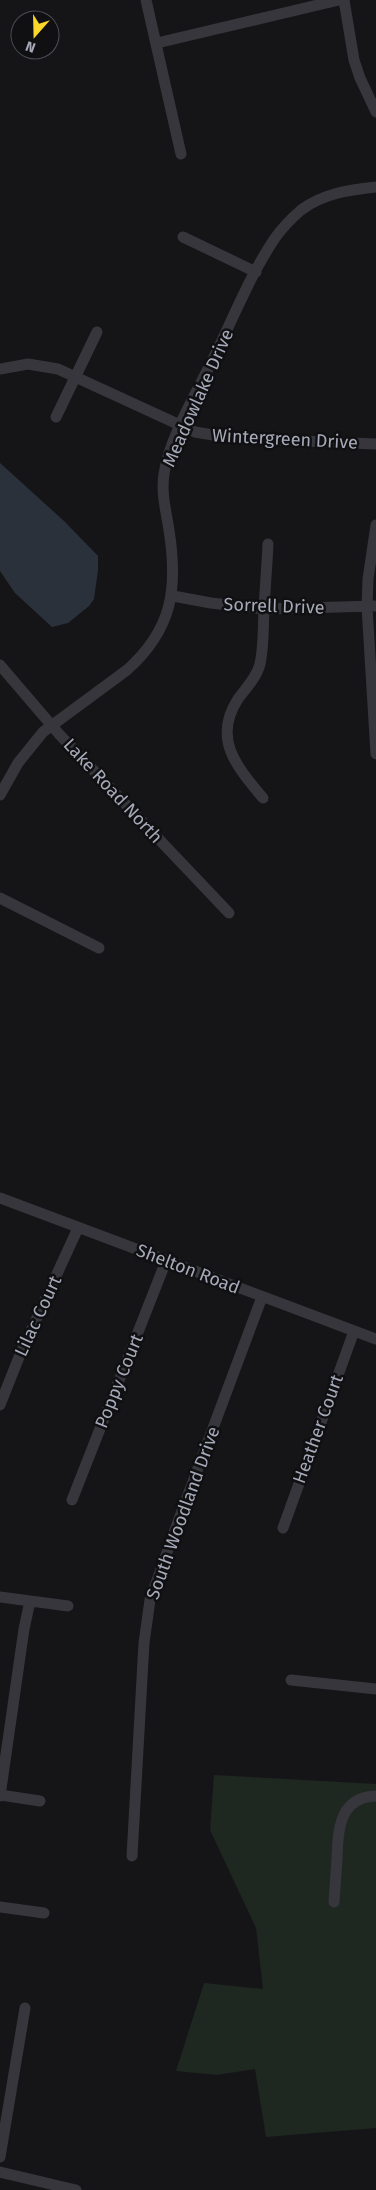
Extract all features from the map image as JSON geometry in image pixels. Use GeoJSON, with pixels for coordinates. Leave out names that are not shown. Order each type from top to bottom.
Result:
{"type":"FeatureCollection","features":[{"type":"Feature","properties":{"kind":"street"},"geometry":{"type":"LineString","coordinates":[[146,0],[181,154]]}},
{"type":"Feature","properties":{"kind":"street"},"geometry":{"type":"LineString","coordinates":[[157,43],[339,0]]}},
{"type":"Feature","properties":{"kind":"street"},"geometry":{"type":"LineString","coordinates":[[344,0],[354,60],[376,112]]}},
{"type":"Feature","properties":{"kind":"street","name":"Meadowlake Drive"},"geometry":{"type":"LineString","coordinates":[[0,795],[23,757],[52,725],[140,660],[157,638],[173,596],[172,548],[163,486],[169,453],[256,272],[276,236],[302,210],[331,194],[376,187]]}},
{"type":"Feature","properties":{"kind":"street"},"geometry":{"type":"LineString","coordinates":[[183,237],[256,272]]}},
{"type":"Feature","properties":{"kind":"street"},"geometry":{"type":"LineString","coordinates":[[56,417],[97,332]]}},
{"type":"Feature","properties":{"kind":"street","name":"Wintergreen Drive"},"geometry":{"type":"LineString","coordinates":[[0,369],[16,365],[39,364],[58,368],[195,432],[231,438],[376,444]]}},
{"type":"Feature","properties":{"kind":"street"},"geometry":{"type":"LineString","coordinates":[[376,525],[368,579],[371,606],[376,754]]}},
{"type":"Feature","properties":{"kind":"street"},"geometry":{"type":"LineString","coordinates":[[263,798],[233,760],[227,738],[227,727],[234,706],[257,673],[260,665],[268,544]]}},
{"type":"Feature","properties":{"kind":"street","name":"Sorrell Drive"},"geometry":{"type":"LineString","coordinates":[[173,596],[211,603],[264,608],[371,606]]}},
{"type":"Feature","properties":{"kind":"street","name":"Lake Road North"},"geometry":{"type":"LineString","coordinates":[[0,665],[52,725],[229,913]]}},
{"type":"Feature","properties":{"kind":"street"},"geometry":{"type":"LineString","coordinates":[[0,898],[99,948]]}},
{"type":"Feature","properties":{"kind":"street","name":"Shelton Road"},"geometry":{"type":"LineString","coordinates":[[0,1198],[376,1339]]}},
{"type":"Feature","properties":{"kind":"street","name":"Lilac Court"},"geometry":{"type":"LineString","coordinates":[[0,1405],[19,1357],[78,1228]]}},
{"type":"Feature","properties":{"kind":"street","name":"Poppy Court"},"geometry":{"type":"LineString","coordinates":[[72,1500],[166,1261]]}},
{"type":"Feature","properties":{"kind":"street","name":"South Woodland Drive"},"geometry":{"type":"LineString","coordinates":[[132,1856],[144,1643],[150,1600],[262,1297]]}},
{"type":"Feature","properties":{"kind":"street","name":"Heather Court"},"geometry":{"type":"LineString","coordinates":[[283,1528],[354,1331]]}},
{"type":"Feature","properties":{"kind":"street"},"geometry":{"type":"LineString","coordinates":[[0,1597],[68,1606]]}},
{"type":"Feature","properties":{"kind":"street"},"geometry":{"type":"LineString","coordinates":[[30,1601],[24,1629],[0,1796],[40,1800]]}},
{"type":"Feature","properties":{"kind":"street"},"geometry":{"type":"LineString","coordinates":[[291,1680],[376,1689]]}},
{"type":"Feature","properties":{"kind":"street"},"geometry":{"type":"LineString","coordinates":[[334,1902],[338,1843],[342,1820],[349,1808],[358,1799],[376,1796]]}},
{"type":"Feature","properties":{"kind":"street"},"geometry":{"type":"LineString","coordinates":[[0,1907],[44,1913]]}},
{"type":"Feature","properties":{"kind":"street"},"geometry":{"type":"LineString","coordinates":[[0,2158],[25,2008]]}},
{"type":"Feature","properties":{"kind":"street"},"geometry":{"type":"LineString","coordinates":[[0,2172],[76,2190]]}},
{"type":"Feature","properties":{"kind":"shaded area"},"geometry":{"type":"Polygon","coordinates":[[[0,463],[64,521],[98,556],[94,599],[89,606],[68,623],[52,627],[15,593],[0,571],[0,463]]]}},
{"type":"Feature","properties":{"kind":"shaded area"},"geometry":{"type":"Polygon","coordinates":[[[214,1775],[376,1784],[376,2128],[266,2137],[255,2069],[217,2075],[176,2071],[204,1983],[263,1989],[256,1928],[210,1830],[214,1775]]]}}]}
